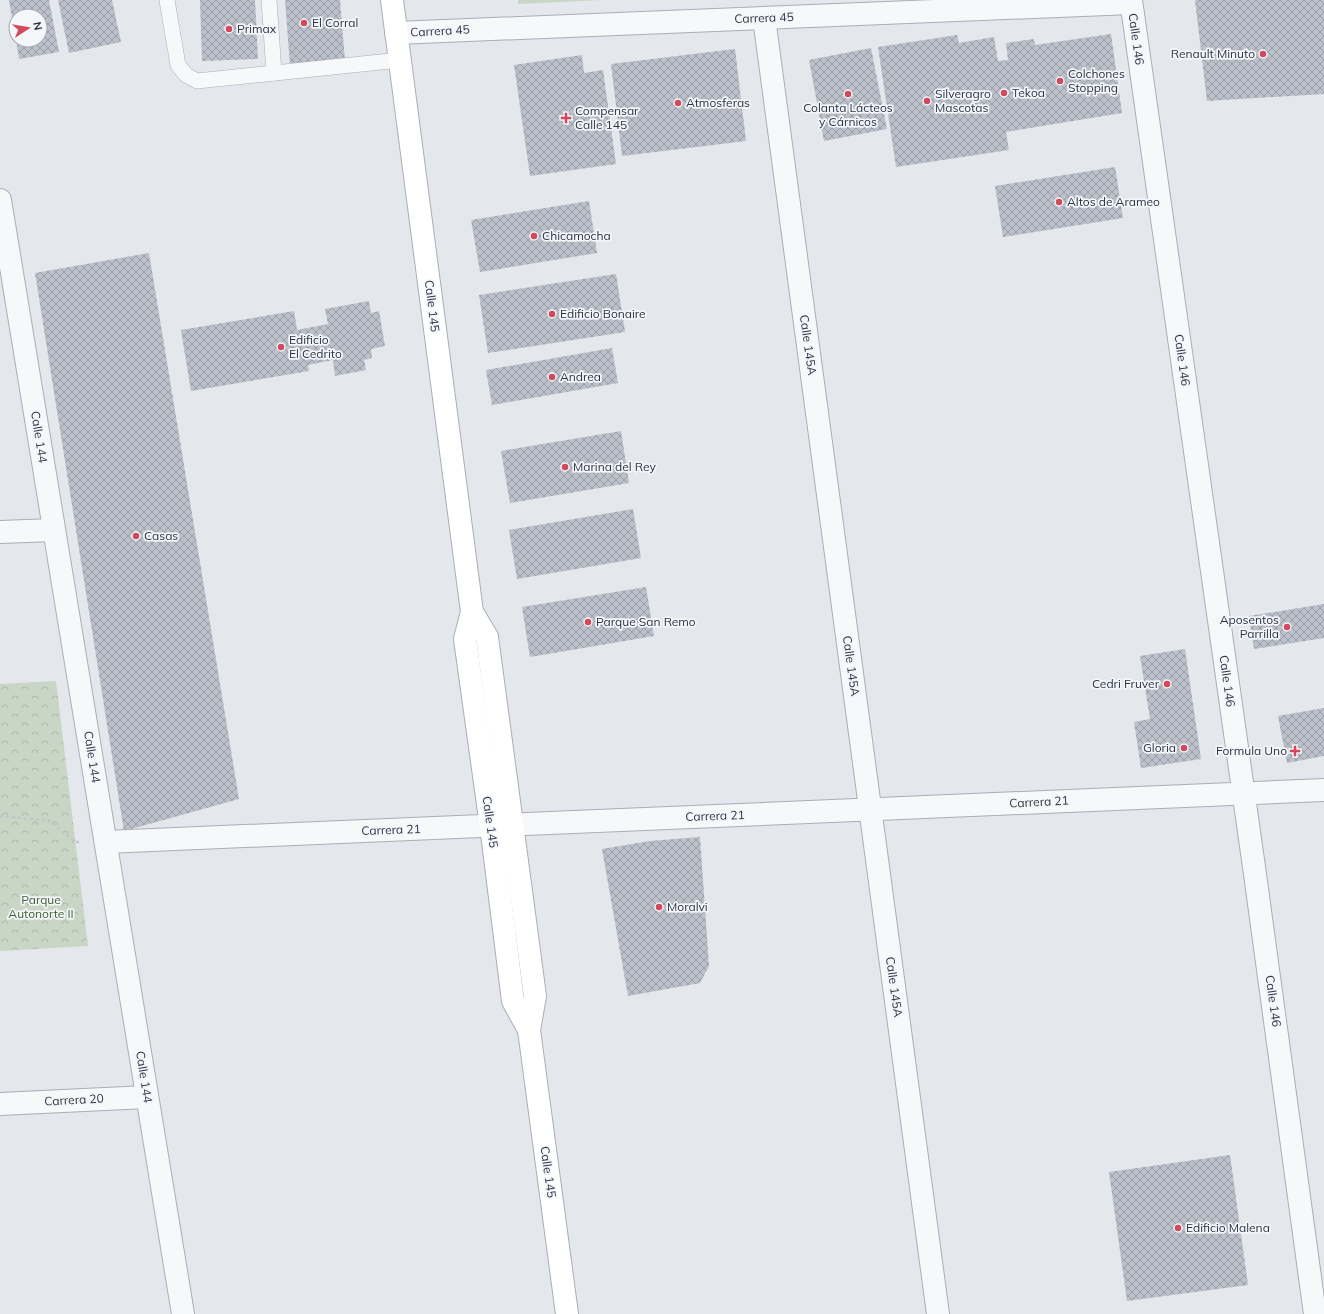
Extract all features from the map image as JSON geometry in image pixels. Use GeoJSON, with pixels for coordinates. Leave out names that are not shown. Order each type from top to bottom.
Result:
{"type":"FeatureCollection","features":[{"type":"Feature","properties":{"kind":"street","name":"Calle 145"},"geometry":{"type":"LineString","coordinates":[[392,0],[472,612],[465,639],[513,1001],[529,1030]]}},
{"type":"Feature","properties":{"kind":"street","name":"Carrera 45"},"geometry":{"type":"LineString","coordinates":[[396,33],[1131,2]]}},
{"type":"Feature","properties":{"kind":"street","name":"Calle 146"},"geometry":{"type":"LineString","coordinates":[[1131,2],[1315,1314]]}},
{"type":"Feature","properties":{"kind":"street","name":"Calle 145A"},"geometry":{"type":"LineString","coordinates":[[764,18],[938,1314]]}},
{"type":"Feature","properties":{"kind":"street","name":"Calle 144"},"geometry":{"type":"LineString","coordinates":[[0,200],[3,240],[54,530],[183,1314]]}},
{"type":"Feature","properties":{"kind":"street"},"geometry":{"type":"LineString","coordinates":[[0,532],[54,530]]}},
{"type":"Feature","properties":{"kind":"street","name":"Calle 145"},"geometry":{"type":"LineString","coordinates":[[472,612],[487,637],[513,825],[535,996],[529,1030],[566,1314]]}},
{"type":"Feature","properties":{"kind":"street","name":"Carrera 21"},"geometry":{"type":"LineString","coordinates":[[106,842],[1324,790]]}},
{"type":"Feature","properties":{"kind":"street","name":"Carrera 20"},"geometry":{"type":"LineString","coordinates":[[0,1104],[147,1097]]}},
{"type":"Feature","properties":{"kind":"lane"},"geometry":{"type":"LineString","coordinates":[[167,0],[178,65],[186,75],[196,81],[400,60]]}},
{"type":"Feature","properties":{"kind":"lane"},"geometry":{"type":"LineString","coordinates":[[269,0],[274,73]]}},
{"type":"Feature","properties":{"kind":"path"},"geometry":{"type":"LineString","coordinates":[[0,816],[50,822],[74,842],[106,842]]}},
{"type":"Feature","properties":{"kind":"green space"},"geometry":{"type":"Polygon","coordinates":[[[518,0],[601,0],[518,4],[518,0]]]}},
{"type":"Feature","properties":{"kind":"green space","name":"Parque Autonorte II"},"geometry":{"type":"Polygon","coordinates":[[[56,681],[88,946],[0,951],[0,684],[56,681]]]}},
{"type":"Feature","properties":{"kind":"building"},"geometry":{"type":"Polygon","coordinates":[[[9,0],[49,0],[59,52],[19,59],[17,48],[48,48],[48,8],[10,8],[9,0]]]}},
{"type":"Feature","properties":{"kind":"building"},"geometry":{"type":"Polygon","coordinates":[[[58,0],[112,0],[121,42],[69,53],[58,0]]]}},
{"type":"Feature","properties":{"kind":"building","name":"Primax"},"geometry":{"type":"Polygon","coordinates":[[[200,0],[255,0],[258,59],[202,61],[200,0]]]}},
{"type":"Feature","properties":{"kind":"building"},"geometry":{"type":"Polygon","coordinates":[[[285,0],[340,0],[345,61],[290,66],[285,0]]]}},
{"type":"Feature","properties":{"kind":"building","name":"Renault Minuto"},"geometry":{"type":"Polygon","coordinates":[[[1195,0],[1324,0],[1324,94],[1207,101],[1195,0]]]}},
{"type":"Feature","properties":{"kind":"building"},"geometry":{"type":"Polygon","coordinates":[[[1111,34],[1122,113],[1006,132],[1009,150],[896,167],[878,47],[957,35],[959,43],[994,37],[998,61],[1008,60],[1006,43],[1034,39],[1035,45],[1111,34]]]}},
{"type":"Feature","properties":{"kind":"building","name":"Colanta Lácteos y Cárnicos"},"geometry":{"type":"Polygon","coordinates":[[[871,48],[887,129],[824,141],[809,60],[871,48]]]}},
{"type":"Feature","properties":{"kind":"building","name":"Atmosferas"},"geometry":{"type":"Polygon","coordinates":[[[735,49],[746,141],[622,156],[611,64],[735,49]]]}},
{"type":"Feature","properties":{"kind":"building","name":"Compensar Calle 145"},"geometry":{"type":"Polygon","coordinates":[[[582,55],[584,73],[603,70],[616,164],[530,176],[514,65],[582,55]]]}},
{"type":"Feature","properties":{"kind":"building","name":"Altos de Arameo"},"geometry":{"type":"Polygon","coordinates":[[[1115,167],[1123,218],[1003,237],[995,186],[1115,167]]]}},
{"type":"Feature","properties":{"kind":"building","name":"Chicamocha"},"geometry":{"type":"Polygon","coordinates":[[[589,201],[597,253],[480,272],[471,220],[589,201]]]}},
{"type":"Feature","properties":{"kind":"building","name":"Casas"},"geometry":{"type":"Polygon","coordinates":[[[149,253],[239,799],[124,831],[35,273],[149,253]]]}},
{"type":"Feature","properties":{"kind":"building","name":"Edificio Bonaire"},"geometry":{"type":"Polygon","coordinates":[[[616,274],[625,332],[488,353],[479,295],[616,274]]]}},
{"type":"Feature","properties":{"kind":"building","name":"Edificio El Cedrito"},"geometry":{"type":"Polygon","coordinates":[[[369,301],[371,313],[379,311],[385,346],[371,349],[372,358],[364,360],[366,370],[335,376],[333,360],[308,365],[309,371],[191,391],[181,330],[294,311],[297,330],[328,324],[325,309],[369,301]]]}},
{"type":"Feature","properties":{"kind":"building","name":"Andrea"},"geometry":{"type":"Polygon","coordinates":[[[612,348],[618,383],[492,405],[486,370],[612,348]]]}},
{"type":"Feature","properties":{"kind":"building","name":"Marina del Rey"},"geometry":{"type":"Polygon","coordinates":[[[621,431],[629,483],[510,503],[501,451],[621,431]]]}},
{"type":"Feature","properties":{"kind":"building"},"geometry":{"type":"Polygon","coordinates":[[[633,509],[641,558],[517,579],[509,530],[633,509]]]}},
{"type":"Feature","properties":{"kind":"building","name":"Parque San Remo"},"geometry":{"type":"Polygon","coordinates":[[[646,587],[654,636],[530,657],[522,607],[646,587]]]}},
{"type":"Feature","properties":{"kind":"building","name":"Aposentos Parrilla"},"geometry":{"type":"Polygon","coordinates":[[[1324,604],[1324,638],[1254,649],[1249,616],[1324,604]]]}},
{"type":"Feature","properties":{"kind":"building"},"geometry":{"type":"Polygon","coordinates":[[[1185,649],[1201,759],[1141,768],[1134,722],[1150,719],[1140,656],[1185,649]]]}},
{"type":"Feature","properties":{"kind":"building"},"geometry":{"type":"Polygon","coordinates":[[[1324,708],[1324,756],[1287,763],[1278,716],[1324,708]]]}},
{"type":"Feature","properties":{"kind":"building","name":"Moralvi"},"geometry":{"type":"Polygon","coordinates":[[[700,837],[709,966],[700,983],[628,996],[602,849],[650,841],[700,837]]]}},
{"type":"Feature","properties":{"kind":"building","name":"Edificio Malena"},"geometry":{"type":"Polygon","coordinates":[[[1230,1155],[1248,1285],[1127,1301],[1109,1172],[1230,1155]]]}},
{"type":"Feature","properties":{"kind":"place","name":"El Corral"},"geometry":{"type":"Point","coordinates":[304,23]}},
{"type":"Feature","properties":{"kind":"place","name":"Primax"},"geometry":{"type":"Point","coordinates":[229,29]}},
{"type":"Feature","properties":{"kind":"place","name":"Renault Minuto"},"geometry":{"type":"Point","coordinates":[1263,54]}},
{"type":"Feature","properties":{"kind":"place","name":"Colchones Stopping"},"geometry":{"type":"Point","coordinates":[1060,81]}},
{"type":"Feature","properties":{"kind":"place","name":"Tekoa"},"geometry":{"type":"Point","coordinates":[1004,93]}},
{"type":"Feature","properties":{"kind":"place","name":"Colanta Lácteos y Cárnicos"},"geometry":{"type":"Point","coordinates":[848,94]}},
{"type":"Feature","properties":{"kind":"place","name":"Silveragro Mascotas"},"geometry":{"type":"Point","coordinates":[927,101]}},
{"type":"Feature","properties":{"kind":"place","name":"Atmosferas"},"geometry":{"type":"Point","coordinates":[678,103]}},
{"type":"Feature","properties":{"kind":"place","name":"Compensar Calle 145"},"geometry":{"type":"Point","coordinates":[566,118]}},
{"type":"Feature","properties":{"kind":"place","name":"Altos de Arameo"},"geometry":{"type":"Point","coordinates":[1059,202]}},
{"type":"Feature","properties":{"kind":"place","name":"Chicamocha"},"geometry":{"type":"Point","coordinates":[534,236]}},
{"type":"Feature","properties":{"kind":"place","name":"Edificio Bonaire"},"geometry":{"type":"Point","coordinates":[552,314]}},
{"type":"Feature","properties":{"kind":"place","name":"Edificio El Cedrito"},"geometry":{"type":"Point","coordinates":[281,347]}},
{"type":"Feature","properties":{"kind":"place","name":"Andrea"},"geometry":{"type":"Point","coordinates":[552,377]}},
{"type":"Feature","properties":{"kind":"place","name":"Marina del Rey"},"geometry":{"type":"Point","coordinates":[565,467]}},
{"type":"Feature","properties":{"kind":"place","name":"Casas"},"geometry":{"type":"Point","coordinates":[136,536]}},
{"type":"Feature","properties":{"kind":"place","name":"Parque San Remo"},"geometry":{"type":"Point","coordinates":[588,622]}},
{"type":"Feature","properties":{"kind":"place","name":"Aposentos Parrilla"},"geometry":{"type":"Point","coordinates":[1287,627]}},
{"type":"Feature","properties":{"kind":"place","name":"Cedri Fruver"},"geometry":{"type":"Point","coordinates":[1167,684]}},
{"type":"Feature","properties":{"kind":"place","name":"Gloria"},"geometry":{"type":"Point","coordinates":[1184,748]}},
{"type":"Feature","properties":{"kind":"place","name":"Formula Uno"},"geometry":{"type":"Point","coordinates":[1295,751]}},
{"type":"Feature","properties":{"kind":"place","name":"Moralvi"},"geometry":{"type":"Point","coordinates":[659,907]}},
{"type":"Feature","properties":{"kind":"place","name":"Edificio Malena"},"geometry":{"type":"Point","coordinates":[1178,1228]}}]}
